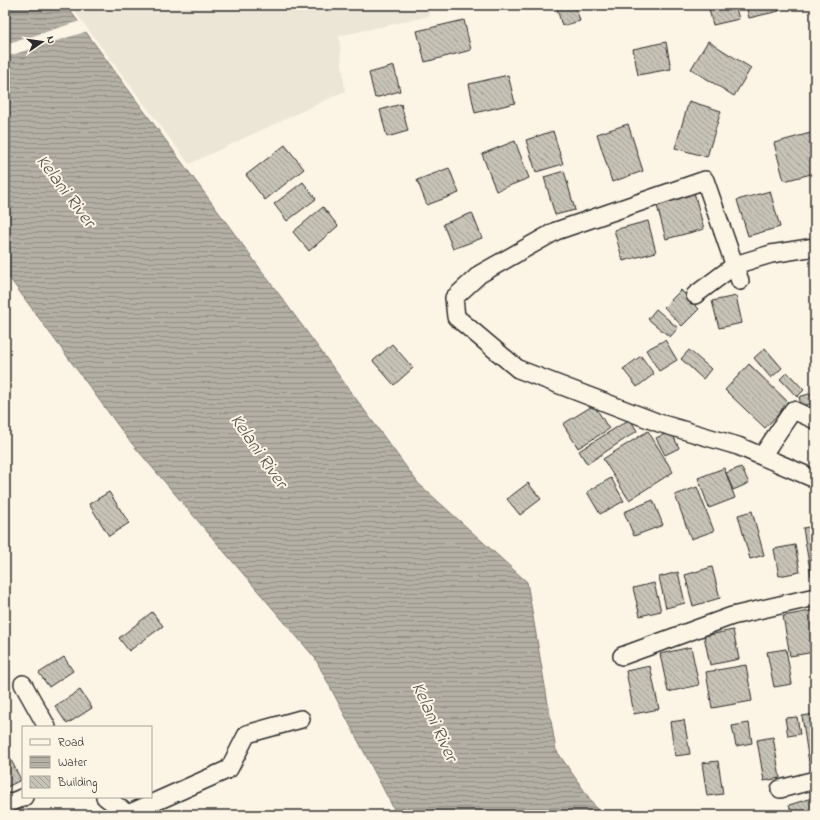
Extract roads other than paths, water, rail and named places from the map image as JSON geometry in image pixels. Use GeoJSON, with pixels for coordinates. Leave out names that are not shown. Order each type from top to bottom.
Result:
{"type":"FeatureCollection","features":[{"type":"Feature","properties":{"kind":"street"},"geometry":{"type":"LineString","coordinates":[[740,281],[705,180],[556,231],[480,274],[454,298],[456,317],[518,369],[659,423],[738,446],[815,479]]}},
{"type":"Feature","properties":{"kind":"street"},"geometry":{"type":"LineString","coordinates":[[695,295],[734,265],[771,254],[815,248]]}},
{"type":"Feature","properties":{"kind":"street"},"geometry":{"type":"LineString","coordinates":[[762,456],[793,410],[815,420]]}},
{"type":"Feature","properties":{"kind":"street"},"geometry":{"type":"LineString","coordinates":[[622,656],[732,616],[815,597]]}},
{"type":"Feature","properties":{"kind":"street"},"geometry":{"type":"LineString","coordinates":[[23,684],[46,726]]}},
{"type":"Feature","properties":{"kind":"street"},"geometry":{"type":"LineString","coordinates":[[106,798],[128,814],[229,769],[247,734],[301,719]]}},
{"type":"Feature","properties":{"kind":"street"},"geometry":{"type":"LineString","coordinates":[[780,789],[815,780]]}},
{"type":"Feature","properties":{"kind":"street"},"geometry":{"type":"LineString","coordinates":[[5,805],[22,798]]}},
{"type":"Feature","properties":{"kind":"water","name":"Kelani River"},"geometry":{"type":"Polygon","coordinates":[[[5,5],[66,5],[418,483],[527,582],[556,750],[601,815],[397,815],[315,658],[128,439],[5,272],[5,5]]]}}]}
